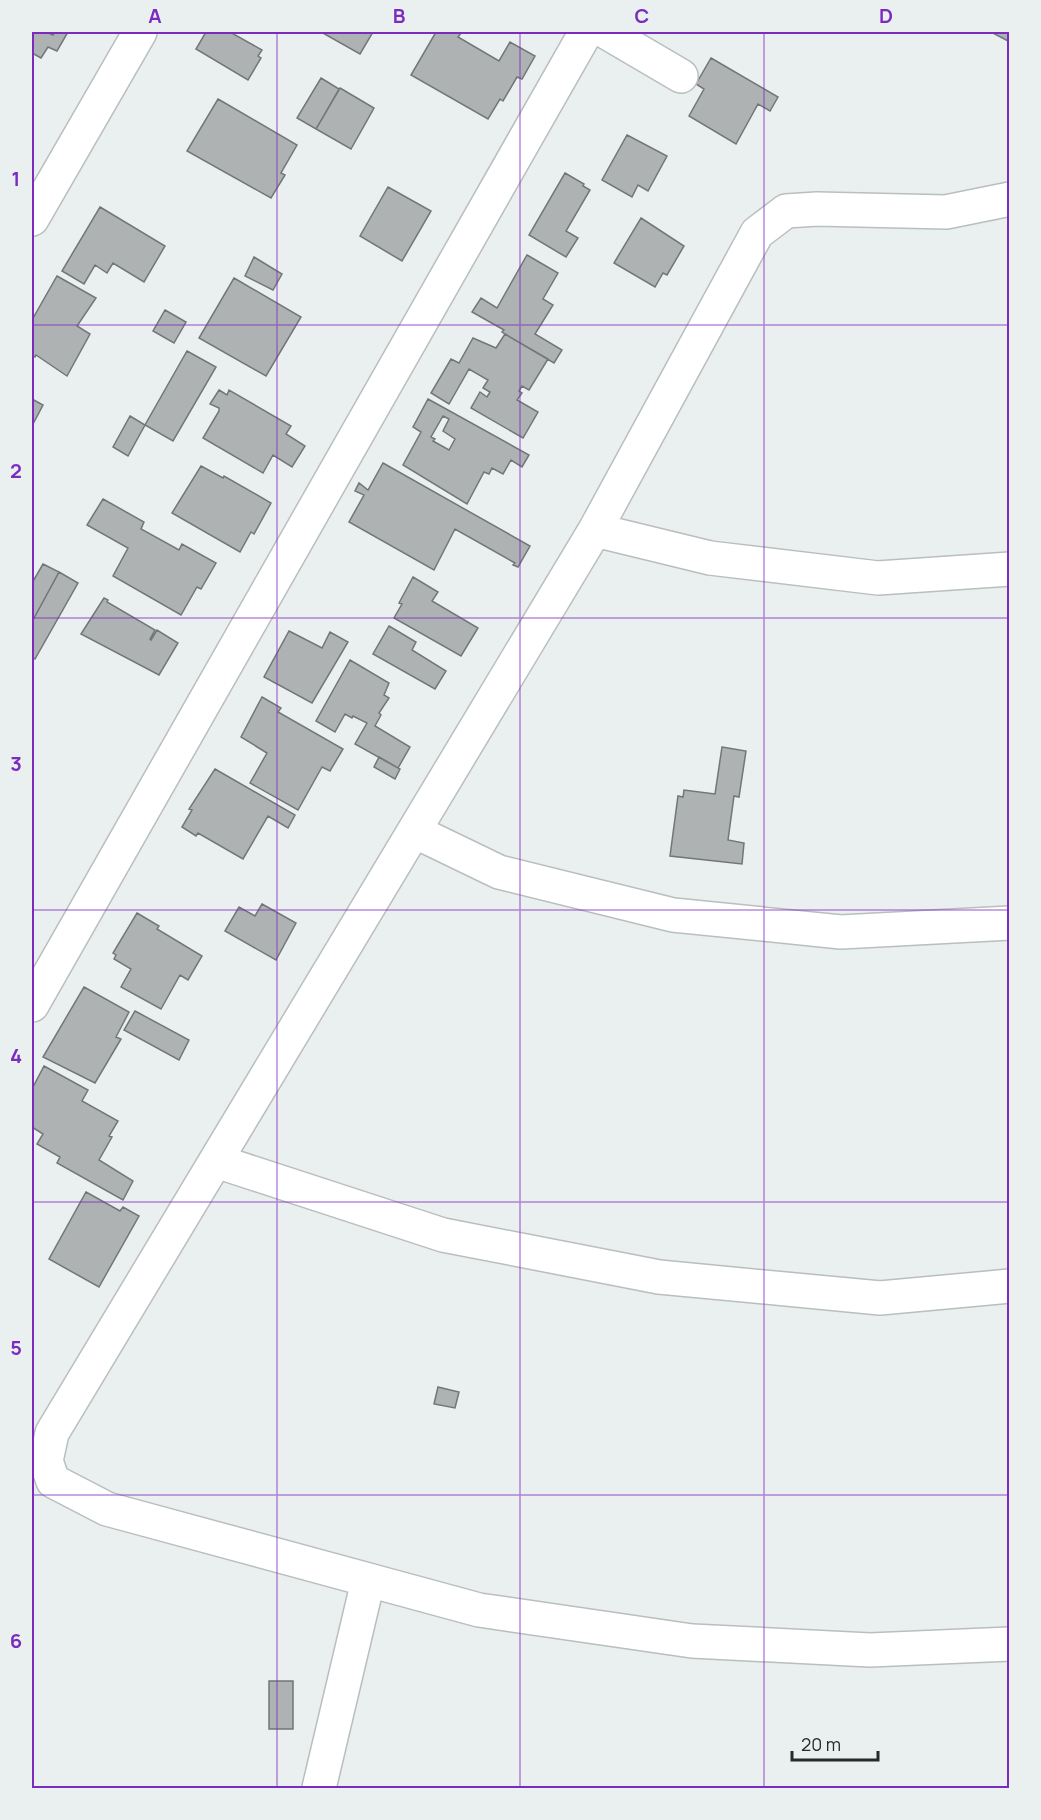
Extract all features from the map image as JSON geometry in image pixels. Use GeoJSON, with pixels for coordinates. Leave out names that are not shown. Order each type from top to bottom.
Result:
{"type":"FeatureCollection","features":[{"type":"Feature","properties":{"kind":"street"},"geometry":{"type":"LineString","coordinates":[[32,219],[140,32]]}},
{"type":"Feature","properties":{"kind":"street"},"geometry":{"type":"LineString","coordinates":[[32,1005],[586,32]]}},
{"type":"Feature","properties":{"kind":"street"},"geometry":{"type":"LineString","coordinates":[[606,32],[681,76]]}},
{"type":"Feature","properties":{"kind":"street"},"geometry":{"type":"LineString","coordinates":[[1010,199],[946,212],[817,209],[786,212],[757,233],[595,530],[52,1433],[46,1461],[53,1481],[107,1509],[479,1610],[692,1641],[870,1650],[1010,1644]]}},
{"type":"Feature","properties":{"kind":"street"},"geometry":{"type":"LineString","coordinates":[[595,530],[710,558],[878,578],[1010,569]]}},
{"type":"Feature","properties":{"kind":"street"},"geometry":{"type":"LineString","coordinates":[[414,831],[499,872],[673,915],[841,932],[1010,923]]}},
{"type":"Feature","properties":{"kind":"street"},"geometry":{"type":"LineString","coordinates":[[216,1161],[443,1235],[659,1277],[880,1298],[1010,1286]]}},
{"type":"Feature","properties":{"kind":"street"},"geometry":{"type":"LineString","coordinates":[[319,1788],[368,1581]]}},
{"type":"Feature","properties":{"kind":"building"},"geometry":{"type":"Polygon","coordinates":[[[32,32],[46,32],[53,35],[55,32],[68,32],[57,51],[48,47],[41,58],[32,53],[32,32]]]}},
{"type":"Feature","properties":{"kind":"building"},"geometry":{"type":"Polygon","coordinates":[[[206,32],[230,32],[262,50],[258,56],[261,58],[248,80],[196,49],[206,32]]]}},
{"type":"Feature","properties":{"kind":"building"},"geometry":{"type":"Polygon","coordinates":[[[321,32],[373,32],[360,54],[321,32]]]}},
{"type":"Feature","properties":{"kind":"building"},"geometry":{"type":"Polygon","coordinates":[[[436,32],[462,32],[458,37],[499,61],[510,42],[535,56],[522,79],[517,77],[503,101],[500,99],[488,119],[411,75],[436,32]]]}},
{"type":"Feature","properties":{"kind":"building"},"geometry":{"type":"Polygon","coordinates":[[[991,32],[1010,32],[1010,42],[991,32]]]}},
{"type":"Feature","properties":{"kind":"building"},"geometry":{"type":"Polygon","coordinates":[[[711,58],[778,97],[770,111],[758,104],[736,144],[689,116],[704,89],[696,84],[711,58]]]}},
{"type":"Feature","properties":{"kind":"building"},"geometry":{"type":"Polygon","coordinates":[[[321,78],[339,89],[316,129],[297,118],[321,78]]]}},
{"type":"Feature","properties":{"kind":"building"},"geometry":{"type":"Polygon","coordinates":[[[340,88],[374,108],[351,149],[316,129],[340,88]]]}},
{"type":"Feature","properties":{"kind":"building"},"geometry":{"type":"Polygon","coordinates":[[[218,99],[297,145],[281,173],[285,175],[271,198],[187,151],[218,99]]]}},
{"type":"Feature","properties":{"kind":"building"},"geometry":{"type":"Polygon","coordinates":[[[627,135],[667,156],[648,191],[638,185],[632,197],[602,180],[627,135]]]}},
{"type":"Feature","properties":{"kind":"building"},"geometry":{"type":"Polygon","coordinates":[[[565,173],[590,190],[566,231],[578,238],[566,257],[529,235],[565,173]]]}},
{"type":"Feature","properties":{"kind":"building"},"geometry":{"type":"Polygon","coordinates":[[[388,187],[431,211],[402,261],[360,236],[388,187]]]}},
{"type":"Feature","properties":{"kind":"building"},"geometry":{"type":"Polygon","coordinates":[[[100,207],[165,246],[144,282],[113,263],[107,273],[95,265],[84,284],[62,271],[100,207]]]}},
{"type":"Feature","properties":{"kind":"building"},"geometry":{"type":"Polygon","coordinates":[[[641,218],[684,246],[667,275],[663,273],[655,287],[614,263],[641,218]]]}},
{"type":"Feature","properties":{"kind":"building"},"geometry":{"type":"Polygon","coordinates":[[[527,255],[558,273],[543,299],[553,305],[535,334],[562,350],[554,363],[472,312],[481,298],[497,308],[527,255]]]}},
{"type":"Feature","properties":{"kind":"building"},"geometry":{"type":"Polygon","coordinates":[[[254,257],[282,274],[273,290],[245,276],[254,257]]]}},
{"type":"Feature","properties":{"kind":"building"},"geometry":{"type":"Polygon","coordinates":[[[57,276],[96,298],[77,326],[90,334],[67,376],[36,355],[35,357],[32,355],[32,320],[57,276]]]}},
{"type":"Feature","properties":{"kind":"building"},"geometry":{"type":"Polygon","coordinates":[[[234,278],[301,317],[266,376],[199,338],[234,278]]]}},
{"type":"Feature","properties":{"kind":"building"},"geometry":{"type":"Polygon","coordinates":[[[165,310],[186,322],[174,343],[153,331],[165,310]]]}},
{"type":"Feature","properties":{"kind":"building"},"geometry":{"type":"Polygon","coordinates":[[[505,334],[548,359],[529,390],[522,386],[519,391],[522,393],[517,400],[538,412],[523,438],[471,408],[480,392],[487,397],[490,392],[483,388],[488,380],[469,369],[449,404],[431,393],[451,359],[459,363],[473,338],[496,348],[505,334]]]}},
{"type":"Feature","properties":{"kind":"building"},"geometry":{"type":"Polygon","coordinates":[[[187,351],[216,367],[173,441],[145,425],[187,351]]]}},
{"type":"Feature","properties":{"kind":"building"},"geometry":{"type":"Polygon","coordinates":[[[219,390],[227,395],[229,390],[291,426],[286,434],[305,446],[292,467],[273,455],[263,473],[203,438],[219,411],[219,408],[210,404],[219,390]]]}},
{"type":"Feature","properties":{"kind":"building"},"geometry":{"type":"Polygon","coordinates":[[[32,399],[43,405],[32,426],[32,399]]]}},
{"type":"Feature","properties":{"kind":"building"},"geometry":{"type":"Polygon","coordinates":[[[428,399],[529,455],[522,467],[511,460],[503,474],[492,468],[489,474],[484,472],[467,504],[403,465],[421,432],[413,427],[428,399]],[[443,416],[431,437],[435,439],[433,441],[449,450],[455,439],[443,431],[449,419],[443,416]]]}},
{"type":"Feature","properties":{"kind":"building"},"geometry":{"type":"Polygon","coordinates":[[[130,416],[145,425],[128,456],[113,447],[130,416]]]}},
{"type":"Feature","properties":{"kind":"building"},"geometry":{"type":"Polygon","coordinates":[[[383,463],[530,546],[518,567],[513,565],[515,563],[455,529],[434,570],[349,522],[364,495],[355,491],[359,483],[368,490],[383,463]]]}},
{"type":"Feature","properties":{"kind":"building"},"geometry":{"type":"Polygon","coordinates":[[[201,466],[223,478],[224,476],[271,503],[254,534],[251,532],[240,552],[172,513],[201,466]]]}},
{"type":"Feature","properties":{"kind":"building"},"geometry":{"type":"Polygon","coordinates":[[[103,499],[144,522],[141,529],[179,550],[182,544],[216,563],[201,589],[197,587],[181,615],[113,576],[128,548],[87,525],[103,499]]]}},
{"type":"Feature","properties":{"kind":"building"},"geometry":{"type":"Polygon","coordinates":[[[43,564],[59,572],[32,622],[32,583],[43,564]]]}},
{"type":"Feature","properties":{"kind":"building"},"geometry":{"type":"Polygon","coordinates":[[[59,572],[78,583],[35,659],[32,657],[32,622],[59,572]]]}},
{"type":"Feature","properties":{"kind":"building"},"geometry":{"type":"Polygon","coordinates":[[[413,577],[438,592],[432,601],[478,628],[461,656],[394,618],[413,577]]]}},
{"type":"Feature","properties":{"kind":"building"},"geometry":{"type":"Polygon","coordinates":[[[104,598],[155,630],[151,640],[157,630],[178,643],[159,675],[81,634],[104,598]]]}},
{"type":"Feature","properties":{"kind":"building"},"geometry":{"type":"Polygon","coordinates":[[[389,626],[416,642],[412,650],[446,671],[435,689],[373,654],[389,626]]]}},
{"type":"Feature","properties":{"kind":"building"},"geometry":{"type":"Polygon","coordinates":[[[289,631],[322,648],[330,632],[348,642],[312,703],[264,677],[289,631]]]}},
{"type":"Feature","properties":{"kind":"building"},"geometry":{"type":"Polygon","coordinates":[[[350,660],[389,683],[384,695],[389,698],[379,713],[381,715],[375,726],[410,747],[398,768],[355,744],[367,723],[345,714],[335,732],[316,721],[350,660]]]}},
{"type":"Feature","properties":{"kind":"building"},"geometry":{"type":"Polygon","coordinates":[[[262,697],[281,708],[278,712],[343,749],[330,771],[322,767],[298,810],[250,783],[267,753],[241,737],[262,697]]]}},
{"type":"Feature","properties":{"kind":"building"},"geometry":{"type":"Polygon","coordinates":[[[722,747],[746,751],[739,797],[734,796],[728,840],[744,843],[742,864],[670,856],[678,796],[683,797],[684,790],[715,794],[722,747]]]}},
{"type":"Feature","properties":{"kind":"building"},"geometry":{"type":"Polygon","coordinates":[[[379,757],[400,769],[395,779],[374,767],[379,757]]]}},
{"type":"Feature","properties":{"kind":"building"},"geometry":{"type":"Polygon","coordinates":[[[215,769],[295,815],[288,828],[268,816],[243,859],[198,833],[196,836],[182,827],[192,810],[189,809],[215,769]]]}},
{"type":"Feature","properties":{"kind":"building"},"geometry":{"type":"Polygon","coordinates":[[[262,904],[296,923],[276,960],[225,931],[239,907],[255,916],[262,904]]]}},
{"type":"Feature","properties":{"kind":"building"},"geometry":{"type":"Polygon","coordinates":[[[137,913],[159,926],[157,929],[202,956],[188,980],[180,975],[161,1009],[121,987],[131,969],[114,959],[116,955],[113,953],[137,913]]]}},
{"type":"Feature","properties":{"kind":"building"},"geometry":{"type":"Polygon","coordinates":[[[84,987],[129,1012],[116,1037],[121,1039],[95,1083],[43,1057],[84,987]]]}},
{"type":"Feature","properties":{"kind":"building"},"geometry":{"type":"Polygon","coordinates":[[[135,1011],[189,1040],[179,1060],[124,1030],[135,1011]]]}},
{"type":"Feature","properties":{"kind":"building"},"geometry":{"type":"Polygon","coordinates":[[[44,1066],[88,1090],[82,1101],[118,1121],[99,1160],[133,1181],[123,1200],[57,1163],[60,1157],[37,1144],[43,1134],[32,1127],[32,1089],[44,1066]]]}},
{"type":"Feature","properties":{"kind":"building"},"geometry":{"type":"Polygon","coordinates":[[[86,1192],[120,1211],[123,1207],[139,1216],[99,1287],[49,1259],[86,1192]]]}},
{"type":"Feature","properties":{"kind":"building"},"geometry":{"type":"Polygon","coordinates":[[[438,1387],[459,1392],[455,1408],[434,1404],[438,1387]]]}},
{"type":"Feature","properties":{"kind":"building"},"geometry":{"type":"Polygon","coordinates":[[[269,1681],[293,1681],[293,1729],[269,1729],[269,1681]]]}}]}
